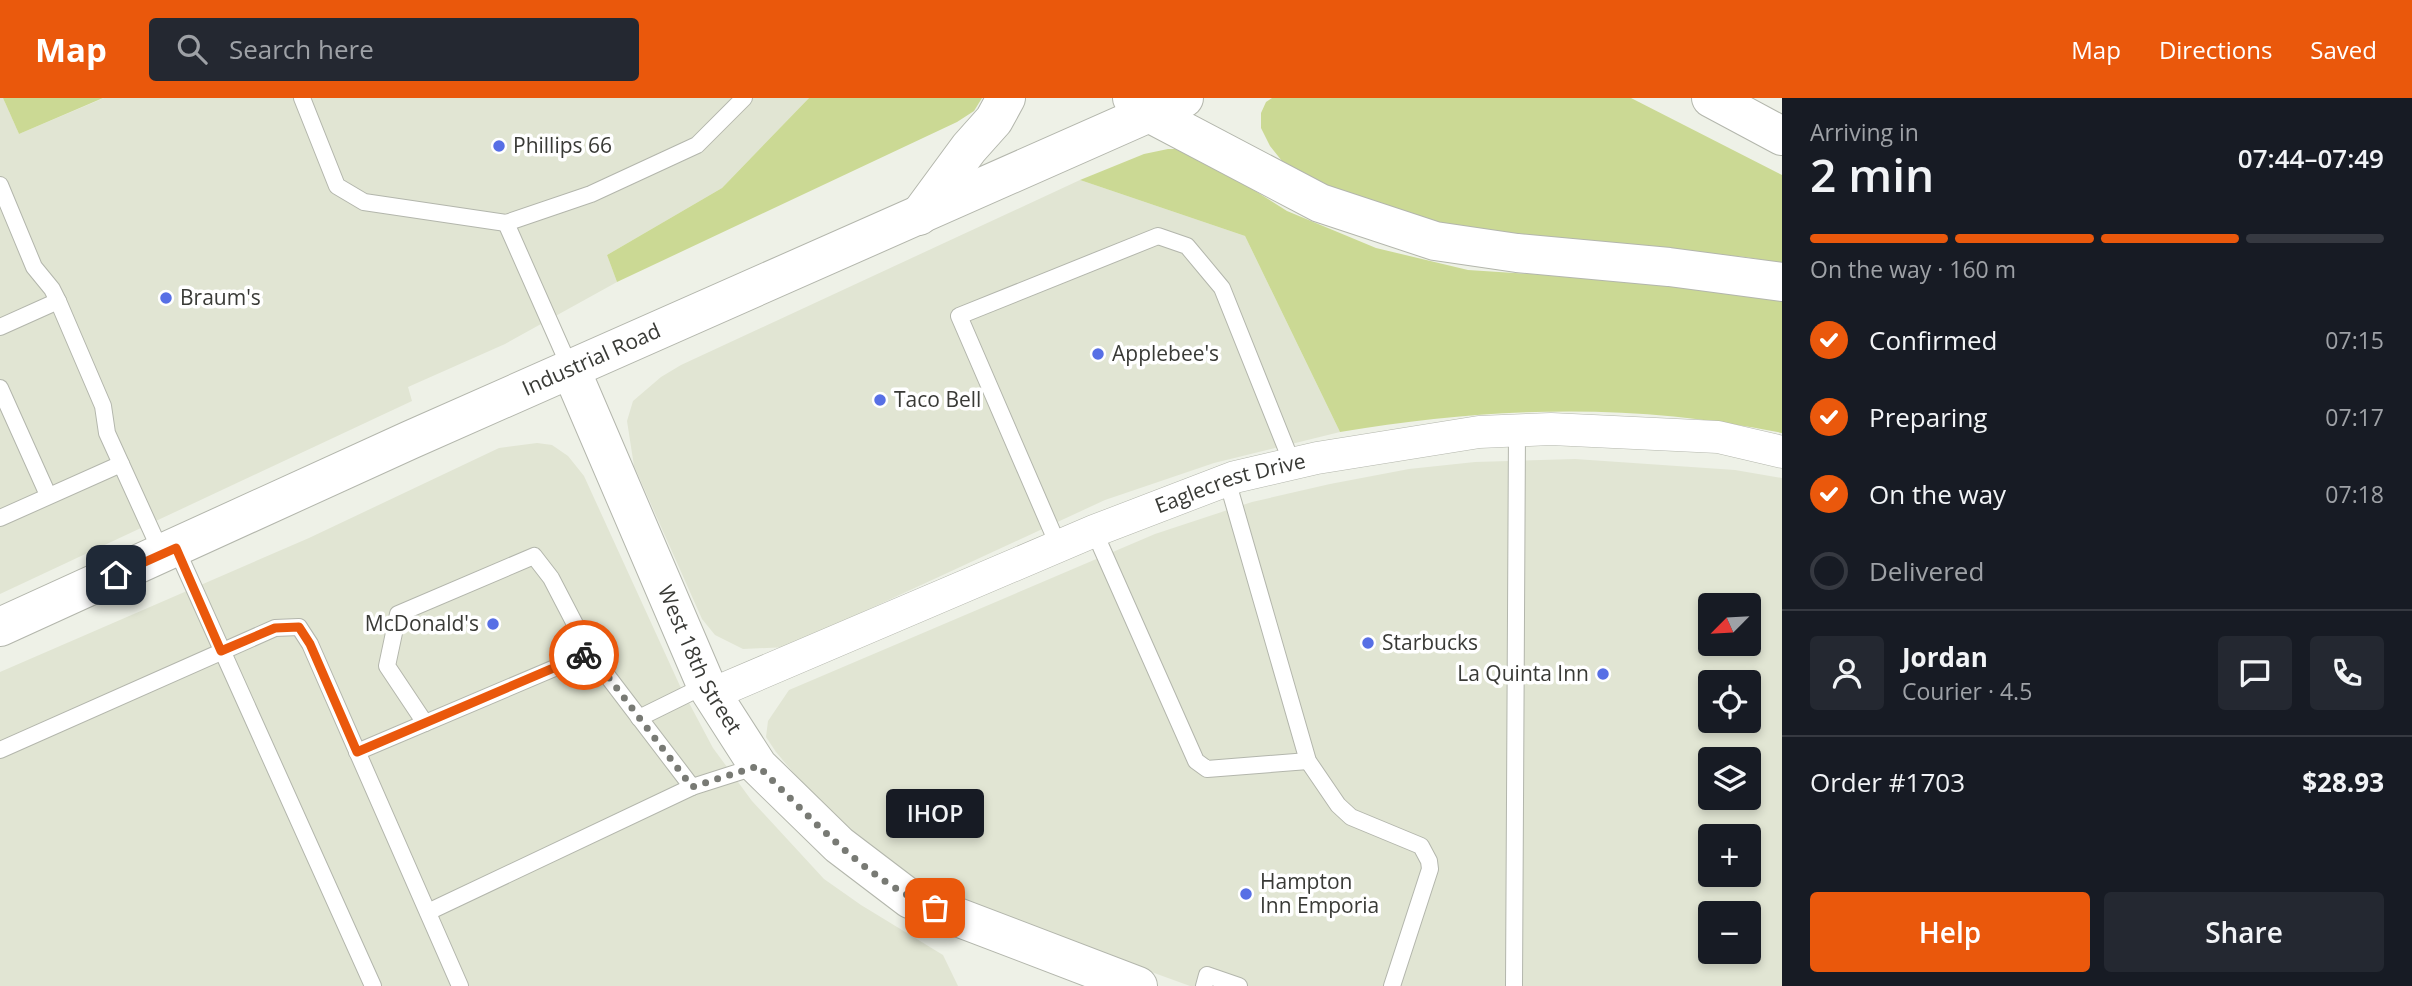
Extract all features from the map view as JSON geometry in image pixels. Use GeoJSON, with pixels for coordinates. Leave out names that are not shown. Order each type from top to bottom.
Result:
{"type":"FeatureCollection","features":[{"type":"Feature","properties":{"kind":"main road"},"geometry":{"type":"LineString","coordinates":[[919,216],[969,148],[994,120],[1006,98]]}},
{"type":"Feature","properties":{"kind":"main road","name":"Industrial Road"},"geometry":{"type":"LineString","coordinates":[[0,627],[410,440],[919,216],[1141,106],[1184,98]]}},
{"type":"Feature","properties":{"kind":"main road"},"geometry":{"type":"LineString","coordinates":[[1711,98],[1782,136]]}},
{"type":"Feature","properties":{"kind":"main road"},"geometry":{"type":"LineString","coordinates":[[1141,106],[1320,203],[1435,241],[1517,253],[1670,267],[1782,282]]}},
{"type":"Feature","properties":{"kind":"main road","name":"West 18th Street"},"geometry":{"type":"LineString","coordinates":[[571,370],[709,689],[758,766],[839,845],[910,899],[1138,986]]}},
{"type":"Feature","properties":{"kind":"street","name":"Eaglecrest Drive"},"geometry":{"type":"LineString","coordinates":[[709,689],[1094,531],[1227,480],[1292,463],[1479,432],[1551,429],[1718,437],[1782,452]]}},
{"type":"Feature","properties":{"kind":"lane"},"geometry":{"type":"LineString","coordinates":[[302,98],[337,186],[363,202],[506,223],[591,194],[697,145],[744,98]]}},
{"type":"Feature","properties":{"kind":"lane"},"geometry":{"type":"LineString","coordinates":[[0,186],[34,267],[52,289],[58,302],[103,406],[107,433],[121,464],[221,651],[373,986]]}},
{"type":"Feature","properties":{"kind":"lane"},"geometry":{"type":"LineString","coordinates":[[506,223],[571,370]]}},
{"type":"Feature","properties":{"kind":"lane"},"geometry":{"type":"LineString","coordinates":[[1058,545],[959,316],[1158,236],[1188,246],[1222,288],[1292,463]]}},
{"type":"Feature","properties":{"kind":"lane"},"geometry":{"type":"LineString","coordinates":[[0,327],[58,302]]}},
{"type":"Feature","properties":{"kind":"lane"},"geometry":{"type":"LineString","coordinates":[[0,388],[48,495]]}},
{"type":"Feature","properties":{"kind":"lane"},"geometry":{"type":"LineString","coordinates":[[1514,986],[1517,430]]}},
{"type":"Feature","properties":{"kind":"lane"},"geometry":{"type":"LineString","coordinates":[[0,518],[121,464]]}},
{"type":"Feature","properties":{"kind":"lane"},"geometry":{"type":"LineString","coordinates":[[1227,480],[1308,761],[1338,805],[1351,817],[1421,846],[1429,861],[1430,869],[1392,986]]}},
{"type":"Feature","properties":{"kind":"lane"},"geometry":{"type":"LineString","coordinates":[[1094,531],[1196,761],[1207,769],[1308,761]]}},
{"type":"Feature","properties":{"kind":"lane"},"geometry":{"type":"LineString","coordinates":[[425,723],[387,666],[398,614],[534,556],[551,578],[590,653],[692,787]]}},
{"type":"Feature","properties":{"kind":"lane"},"geometry":{"type":"LineString","coordinates":[[0,750],[275,628],[299,627],[310,644],[460,986]]}},
{"type":"Feature","properties":{"kind":"lane"},"geometry":{"type":"LineString","coordinates":[[357,752],[590,653]]}},
{"type":"Feature","properties":{"kind":"lane"},"geometry":{"type":"LineString","coordinates":[[639,718],[709,689]]}},
{"type":"Feature","properties":{"kind":"lane"},"geometry":{"type":"LineString","coordinates":[[428,912],[692,787],[758,766]]}},
{"type":"Feature","properties":{"kind":"lane"},"geometry":{"type":"LineString","coordinates":[[1204,986],[1207,975],[1239,986]]}},
{"type":"Feature","properties":{"kind":"shaded area"},"geometry":{"type":"Polygon","coordinates":[[[0,98],[3,98],[19,134],[104,98],[809,98],[722,188],[607,255],[617,282],[505,344],[408,387],[412,401],[0,594],[0,98]]]}},
{"type":"Feature","properties":{"kind":"shaded area"},"geometry":{"type":"Polygon","coordinates":[[[1080,180],[1245,236],[1340,432],[1214,463],[1105,500],[787,647],[743,649],[715,635],[702,619],[634,466],[627,421],[633,401],[661,377],[681,365],[1080,180]]]}},
{"type":"Feature","properties":{"kind":"shaded area"},"geometry":{"type":"Polygon","coordinates":[[[537,443],[552,445],[568,456],[584,476],[680,686],[713,748],[752,801],[824,879],[943,955],[958,986],[0,986],[0,672],[309,538],[499,448],[537,443]]]}},
{"type":"Feature","properties":{"kind":"shaded area"},"geometry":{"type":"Polygon","coordinates":[[[1575,459],[1735,470],[1782,478],[1782,986],[1190,986],[942,896],[898,872],[813,796],[766,737],[768,721],[789,690],[1155,534],[1252,502],[1409,469],[1475,462],[1575,459]]]}},
{"type":"Feature","properties":{"kind":"green space"},"geometry":{"type":"Polygon","coordinates":[[[3,98],[103,98],[19,134],[3,98]]]}},
{"type":"Feature","properties":{"kind":"green space"},"geometry":{"type":"Polygon","coordinates":[[[809,98],[982,98],[974,111],[957,122],[617,282],[607,255],[722,188],[809,98]]]}},
{"type":"Feature","properties":{"kind":"green space"},"geometry":{"type":"Polygon","coordinates":[[[1272,98],[1631,98],[1782,175],[1782,263],[1745,257],[1459,232],[1347,198],[1286,166],[1270,146],[1261,128],[1261,113],[1266,102],[1272,98]]]}},
{"type":"Feature","properties":{"kind":"green space"},"geometry":{"type":"Polygon","coordinates":[[[1179,149],[1214,165],[1287,211],[1376,248],[1468,270],[1691,284],[1782,297],[1782,433],[1671,416],[1616,412],[1507,413],[1452,417],[1340,432],[1245,236],[1080,180],[1144,154],[1179,149]]]}},
{"type":"Feature","properties":{"kind":"way so far"},"geometry":{"type":"LineString","coordinates":[[584,655],[590,653],[692,787],[758,766],[839,845],[910,899],[935,908]]}},
{"type":"Feature","properties":{"kind":"place","name":"Phillips 66"},"geometry":{"type":"Point","coordinates":[499,146]}},
{"type":"Feature","properties":{"kind":"place","name":"Braum's"},"geometry":{"type":"Point","coordinates":[166,298]}},
{"type":"Feature","properties":{"kind":"place","name":"Applebee's"},"geometry":{"type":"Point","coordinates":[1098,354]}},
{"type":"Feature","properties":{"kind":"place","name":"Taco Bell"},"geometry":{"type":"Point","coordinates":[880,400]}},
{"type":"Feature","properties":{"kind":"place","name":"McDonald's"},"geometry":{"type":"Point","coordinates":[493,624]}},
{"type":"Feature","properties":{"kind":"place","name":"Starbucks"},"geometry":{"type":"Point","coordinates":[1368,643]}},
{"type":"Feature","properties":{"kind":"place","name":"La Quinta Inn"},"geometry":{"type":"Point","coordinates":[1603,674]}},
{"type":"Feature","properties":{"kind":"place","name":"Hampton Inn Emporia"},"geometry":{"type":"Point","coordinates":[1246,894]}},
{"type":"Feature","properties":{"kind":"place","name":"IHOP"},"geometry":{"type":"Point","coordinates":[935,908]}},
{"type":"Feature","properties":{"kind":"route"},"geometry":{"type":"LineString","coordinates":[[116,575],[176,548],[221,651],[275,628],[299,627],[310,644],[357,752],[584,655]]}}]}
